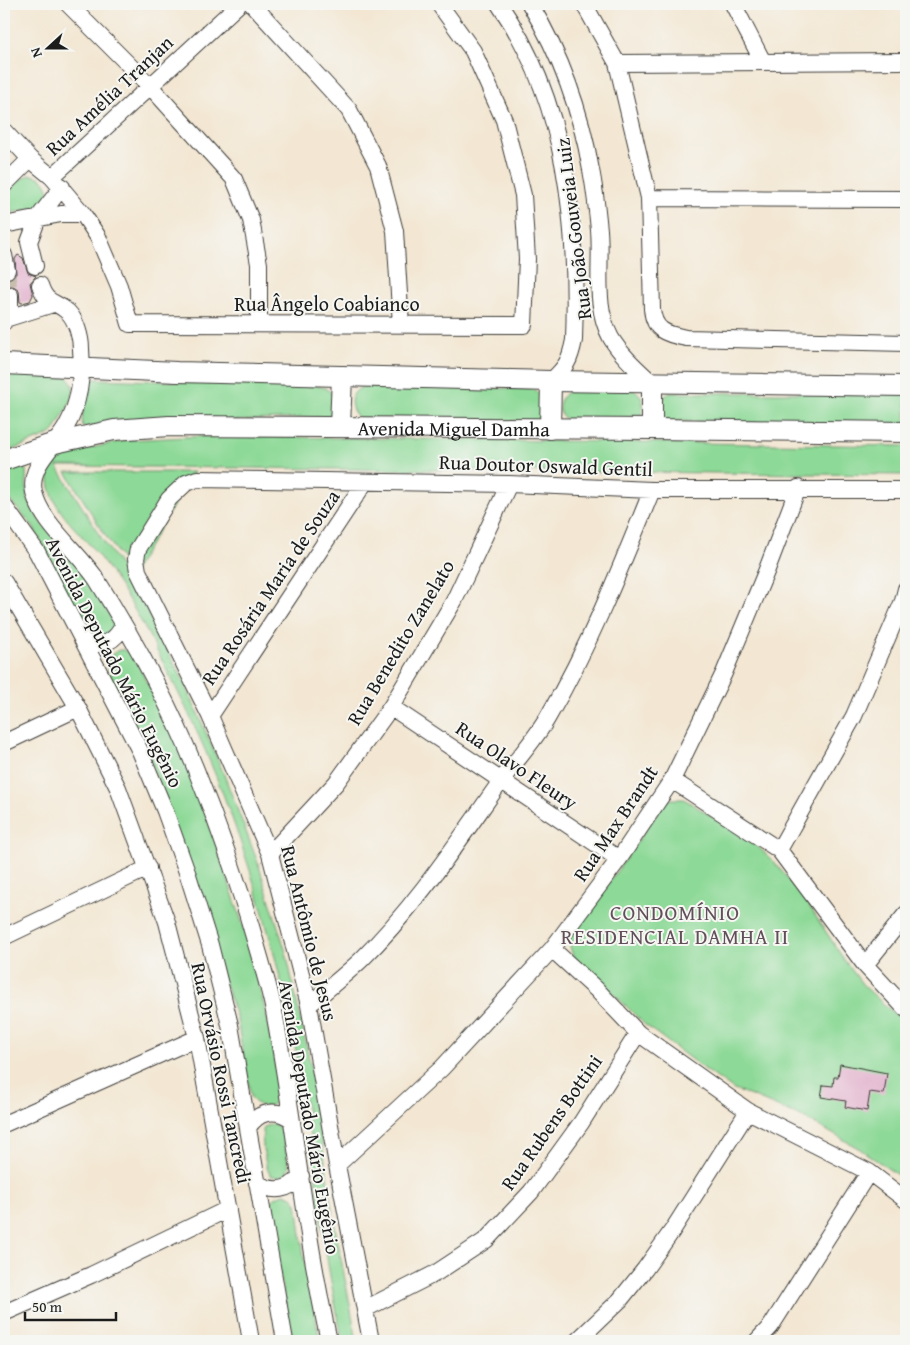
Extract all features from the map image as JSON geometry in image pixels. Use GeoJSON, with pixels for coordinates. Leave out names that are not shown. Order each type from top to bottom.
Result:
{"type":"FeatureCollection","features":[{"type":"Feature","properties":{"kind":"main road"},"geometry":{"type":"LineString","coordinates":[[4,364],[342,376],[652,383],[906,386]]}},
{"type":"Feature","properties":{"kind":"main road"},"geometry":{"type":"LineString","coordinates":[[340,427],[342,376]]}},
{"type":"Feature","properties":{"kind":"main road"},"geometry":{"type":"LineString","coordinates":[[550,429],[551,381]]}},
{"type":"Feature","properties":{"kind":"main road"},"geometry":{"type":"LineString","coordinates":[[652,383],[652,429]]}},
{"type":"Feature","properties":{"kind":"main road","name":"Avenida Miguel Damha"},"geometry":{"type":"LineString","coordinates":[[4,460],[55,443],[114,430],[169,426],[906,432]]}},
{"type":"Feature","properties":{"kind":"street"},"geometry":{"type":"LineString","coordinates":[[68,4],[150,86],[234,179],[251,220],[259,264],[259,324]]}},
{"type":"Feature","properties":{"kind":"street","name":"Rua Amélia Tranjan"},"geometry":{"type":"LineString","coordinates":[[38,218],[57,182],[150,86],[239,4]]}},
{"type":"Feature","properties":{"kind":"street"},"geometry":{"type":"LineString","coordinates":[[252,4],[349,110],[378,166],[395,231],[401,325]]}},
{"type":"Feature","properties":{"kind":"street","name":"Rua Ângelo Coabianco"},"geometry":{"type":"LineString","coordinates":[[83,214],[98,237],[119,286],[130,324],[524,325],[527,259],[523,195],[504,120],[473,51],[438,4]]}},
{"type":"Feature","properties":{"kind":"street","name":"Rua João Gouveia Luiz"},"geometry":{"type":"LineString","coordinates":[[499,4],[536,72],[549,105],[560,140],[567,177],[573,233],[574,340],[568,364],[551,381]]}},
{"type":"Feature","properties":{"kind":"street","name":"Rua João Gouveia Luiz"},"geometry":{"type":"LineString","coordinates":[[530,4],[555,50],[584,130],[592,172],[599,230],[600,303],[604,322],[621,352],[652,383]]}},
{"type":"Feature","properties":{"kind":"street"},"geometry":{"type":"LineString","coordinates":[[584,4],[617,63],[649,198],[652,309],[655,323],[662,330],[673,336],[686,338],[906,343]]}},
{"type":"Feature","properties":{"kind":"street"},"geometry":{"type":"LineString","coordinates":[[733,4],[763,62]]}},
{"type":"Feature","properties":{"kind":"street"},"geometry":{"type":"LineString","coordinates":[[617,63],[906,61]]}},
{"type":"Feature","properties":{"kind":"street"},"geometry":{"type":"LineString","coordinates":[[4,131],[30,159],[57,182],[83,214]]}},
{"type":"Feature","properties":{"kind":"street"},"geometry":{"type":"LineString","coordinates":[[4,185],[30,159]]}},
{"type":"Feature","properties":{"kind":"street"},"geometry":{"type":"LineString","coordinates":[[649,198],[906,199]]}},
{"type":"Feature","properties":{"kind":"street"},"geometry":{"type":"LineString","coordinates":[[4,225],[61,214],[83,214]]}},
{"type":"Feature","properties":{"kind":"street"},"geometry":{"type":"LineString","coordinates":[[35,266],[30,242],[38,218]]}},
{"type":"Feature","properties":{"kind":"street","name":"Avenida Deputado Mário Eugênio"},"geometry":{"type":"LineString","coordinates":[[40,285],[45,298],[66,310],[74,320],[81,348],[79,388],[75,408],[67,426],[42,458],[36,470],[32,482],[34,494],[44,515],[96,577],[135,645],[178,726],[229,858],[252,930],[275,1014],[312,1257],[329,1341]]}},
{"type":"Feature","properties":{"kind":"street"},"geometry":{"type":"LineString","coordinates":[[5,321],[10,307],[10,295]]}},
{"type":"Feature","properties":{"kind":"street"},"geometry":{"type":"LineString","coordinates":[[5,321],[53,304]]}},
{"type":"Feature","properties":{"kind":"street","name":"Rua Doutor Oswald Gentil"},"geometry":{"type":"LineString","coordinates":[[136,559],[142,542],[169,499],[186,483],[197,479],[509,484],[652,490],[798,488],[906,490]]}},
{"type":"Feature","properties":{"kind":"street","name":"Rua Rosária Maria de Souza"},"geometry":{"type":"LineString","coordinates":[[210,716],[365,482]]}},
{"type":"Feature","properties":{"kind":"street","name":"Rua Benedito Zanelato"},"geometry":{"type":"LineString","coordinates":[[270,854],[336,783],[391,707],[454,601],[509,484]]}},
{"type":"Feature","properties":{"kind":"street","name":"Rua Max Brandt"},"geometry":{"type":"LineString","coordinates":[[336,1165],[442,1068],[552,949],[619,859],[672,780],[724,673],[798,488]]}},
{"type":"Feature","properties":{"kind":"street"},"geometry":{"type":"LineString","coordinates":[[309,1004],[361,960],[410,905],[461,840],[501,780],[547,719],[586,646],[652,490]]}},
{"type":"Feature","properties":{"kind":"street","name":"Avenida Deputado Mário Eugênio"},"geometry":{"type":"LineString","coordinates":[[4,506],[37,552],[140,750],[191,884],[210,945],[230,1025],[285,1341]]}},
{"type":"Feature","properties":{"kind":"street","name":"Rua Antômio de Jesus"},"geometry":{"type":"LineString","coordinates":[[136,559],[138,570],[210,716],[270,854],[309,1004],[336,1165],[372,1341]]}},
{"type":"Feature","properties":{"kind":"street","name":"Rua Orvásio Rossi Tancredi"},"geometry":{"type":"LineString","coordinates":[[4,582],[78,708],[118,788],[167,922],[197,1038],[252,1341]]}},
{"type":"Feature","properties":{"kind":"street"},"geometry":{"type":"LineString","coordinates":[[779,850],[854,716],[906,589]]}},
{"type":"Feature","properties":{"kind":"street"},"geometry":{"type":"LineString","coordinates":[[85,642],[96,645],[106,643],[117,636],[123,625]]}},
{"type":"Feature","properties":{"kind":"street"},"geometry":{"type":"LineString","coordinates":[[96,664],[100,657],[111,647],[123,644],[135,645]]}},
{"type":"Feature","properties":{"kind":"street","name":"Rua Olavo Fleury"},"geometry":{"type":"LineString","coordinates":[[391,707],[619,859]]}},
{"type":"Feature","properties":{"kind":"street"},"geometry":{"type":"LineString","coordinates":[[4,743],[78,708]]}},
{"type":"Feature","properties":{"kind":"street"},"geometry":{"type":"LineString","coordinates":[[672,780],[779,850],[865,965],[906,1009]]}},
{"type":"Feature","properties":{"kind":"street"},"geometry":{"type":"LineString","coordinates":[[4,937],[148,868]]}},
{"type":"Feature","properties":{"kind":"street"},"geometry":{"type":"LineString","coordinates":[[865,965],[906,914]]}},
{"type":"Feature","properties":{"kind":"street"},"geometry":{"type":"LineString","coordinates":[[552,949],[596,989],[638,1033],[748,1111],[869,1172],[906,1200]]}},
{"type":"Feature","properties":{"kind":"street","name":"Rua Rubens Bottini"},"geometry":{"type":"LineString","coordinates":[[365,1309],[436,1273],[486,1240],[531,1192],[581,1123],[638,1033]]}},
{"type":"Feature","properties":{"kind":"street"},"geometry":{"type":"LineString","coordinates":[[4,1124],[197,1038]]}},
{"type":"Feature","properties":{"kind":"street"},"geometry":{"type":"LineString","coordinates":[[588,1338],[646,1269],[672,1232],[748,1111]]}},
{"type":"Feature","properties":{"kind":"street"},"geometry":{"type":"LineString","coordinates":[[248,1128],[256,1118],[268,1112],[280,1113],[291,1119]]}},
{"type":"Feature","properties":{"kind":"street"},"geometry":{"type":"LineString","coordinates":[[757,1341],[771,1326],[869,1172]]}},
{"type":"Feature","properties":{"kind":"street"},"geometry":{"type":"LineString","coordinates":[[258,1183],[268,1188],[280,1189],[292,1185],[301,1176]]}},
{"type":"Feature","properties":{"kind":"street"},"geometry":{"type":"LineString","coordinates":[[4,1313],[91,1275],[228,1209]]}},
{"type":"Feature","properties":{"kind":"green space"},"geometry":{"type":"Polygon","coordinates":[[[29,175],[37,176],[43,180],[49,194],[37,208],[4,214],[4,193],[29,175]]]}},
{"type":"Feature","properties":{"kind":"green space"},"geometry":{"type":"Polygon","coordinates":[[[4,370],[64,374],[72,384],[73,395],[58,425],[52,432],[47,436],[4,453],[4,370]]]}},
{"type":"Feature","properties":{"kind":"green space"},"geometry":{"type":"Polygon","coordinates":[[[93,379],[319,386],[333,394],[332,414],[328,417],[83,427],[82,416],[88,388],[93,379]]]}},
{"type":"Feature","properties":{"kind":"green space"},"geometry":{"type":"Polygon","coordinates":[[[364,386],[533,389],[541,395],[542,414],[535,421],[359,418],[351,405],[351,400],[355,392],[364,386]]]}},
{"type":"Feature","properties":{"kind":"green space"},"geometry":{"type":"Polygon","coordinates":[[[572,390],[634,390],[642,399],[641,415],[638,419],[566,420],[559,407],[564,395],[572,390]]]}},
{"type":"Feature","properties":{"kind":"green space"},"geometry":{"type":"Polygon","coordinates":[[[668,393],[906,393],[906,426],[668,421],[662,414],[662,400],[668,393]]]}},
{"type":"Feature","properties":{"kind":"green space"},"geometry":{"type":"Polygon","coordinates":[[[206,436],[906,446],[906,475],[57,466],[100,536],[132,583],[186,686],[223,772],[257,860],[286,952],[311,1067],[333,1217],[357,1341],[343,1341],[325,1246],[301,1075],[286,1004],[262,911],[232,818],[196,729],[146,630],[108,569],[60,510],[51,492],[49,482],[49,472],[53,464],[69,453],[127,440],[206,436]]]}},
{"type":"Feature","properties":{"kind":"green space"},"geometry":{"type":"Polygon","coordinates":[[[21,464],[26,470],[27,497],[39,520],[90,580],[114,623],[114,629],[111,634],[96,638],[87,632],[65,593],[49,556],[32,525],[4,494],[4,467],[21,464]]]}},
{"type":"Feature","properties":{"kind":"green space"},"geometry":{"type":"Polygon","coordinates":[[[66,472],[194,472],[132,574],[103,532],[66,472]]]}},
{"type":"Feature","properties":{"kind":"green space"},"geometry":{"type":"Polygon","coordinates":[[[119,650],[124,650],[133,655],[172,730],[200,797],[246,934],[267,1017],[280,1094],[275,1103],[271,1105],[258,1105],[251,1097],[237,1020],[146,747],[108,670],[109,658],[119,650]]]}},
{"type":"Feature","properties":{"kind":"green space"},"geometry":{"type":"Polygon","coordinates":[[[684,799],[755,844],[773,861],[802,895],[863,985],[906,1023],[906,1181],[860,1149],[806,1119],[734,1090],[644,1024],[601,981],[574,959],[570,947],[571,937],[666,801],[684,799]]]}},
{"type":"Feature","properties":{"kind":"green space"},"geometry":{"type":"Polygon","coordinates":[[[272,1124],[277,1125],[282,1131],[289,1166],[286,1174],[279,1177],[271,1176],[264,1152],[264,1127],[272,1124]]]}},
{"type":"Feature","properties":{"kind":"green space"},"geometry":{"type":"Polygon","coordinates":[[[285,1194],[292,1197],[297,1203],[304,1258],[320,1341],[293,1341],[269,1209],[274,1198],[285,1194]]]}},
{"type":"Feature","properties":{"kind":"building"},"geometry":{"type":"Polygon","coordinates":[[[18,255],[23,258],[28,273],[36,276],[30,283],[33,295],[30,301],[22,303],[20,302],[19,290],[10,285],[4,288],[4,279],[9,280],[16,274],[15,259],[18,255]]]}},
{"type":"Feature","properties":{"kind":"building"},"geometry":{"type":"Polygon","coordinates":[[[840,1064],[887,1073],[884,1094],[870,1092],[867,1111],[845,1107],[846,1101],[821,1097],[823,1085],[833,1086],[834,1077],[838,1077],[840,1064]]]}},
{"type":"Feature","properties":{"kind":"tunnel"},"geometry":{"type":"LineString","coordinates":[[7,270],[10,295]]}},
{"type":"Feature","properties":{"kind":"district","name":"CONDOMÍNIO RESIDENCIAL DAMHA II"},"geometry":{"type":"Point","coordinates":[675,924]}}]}
